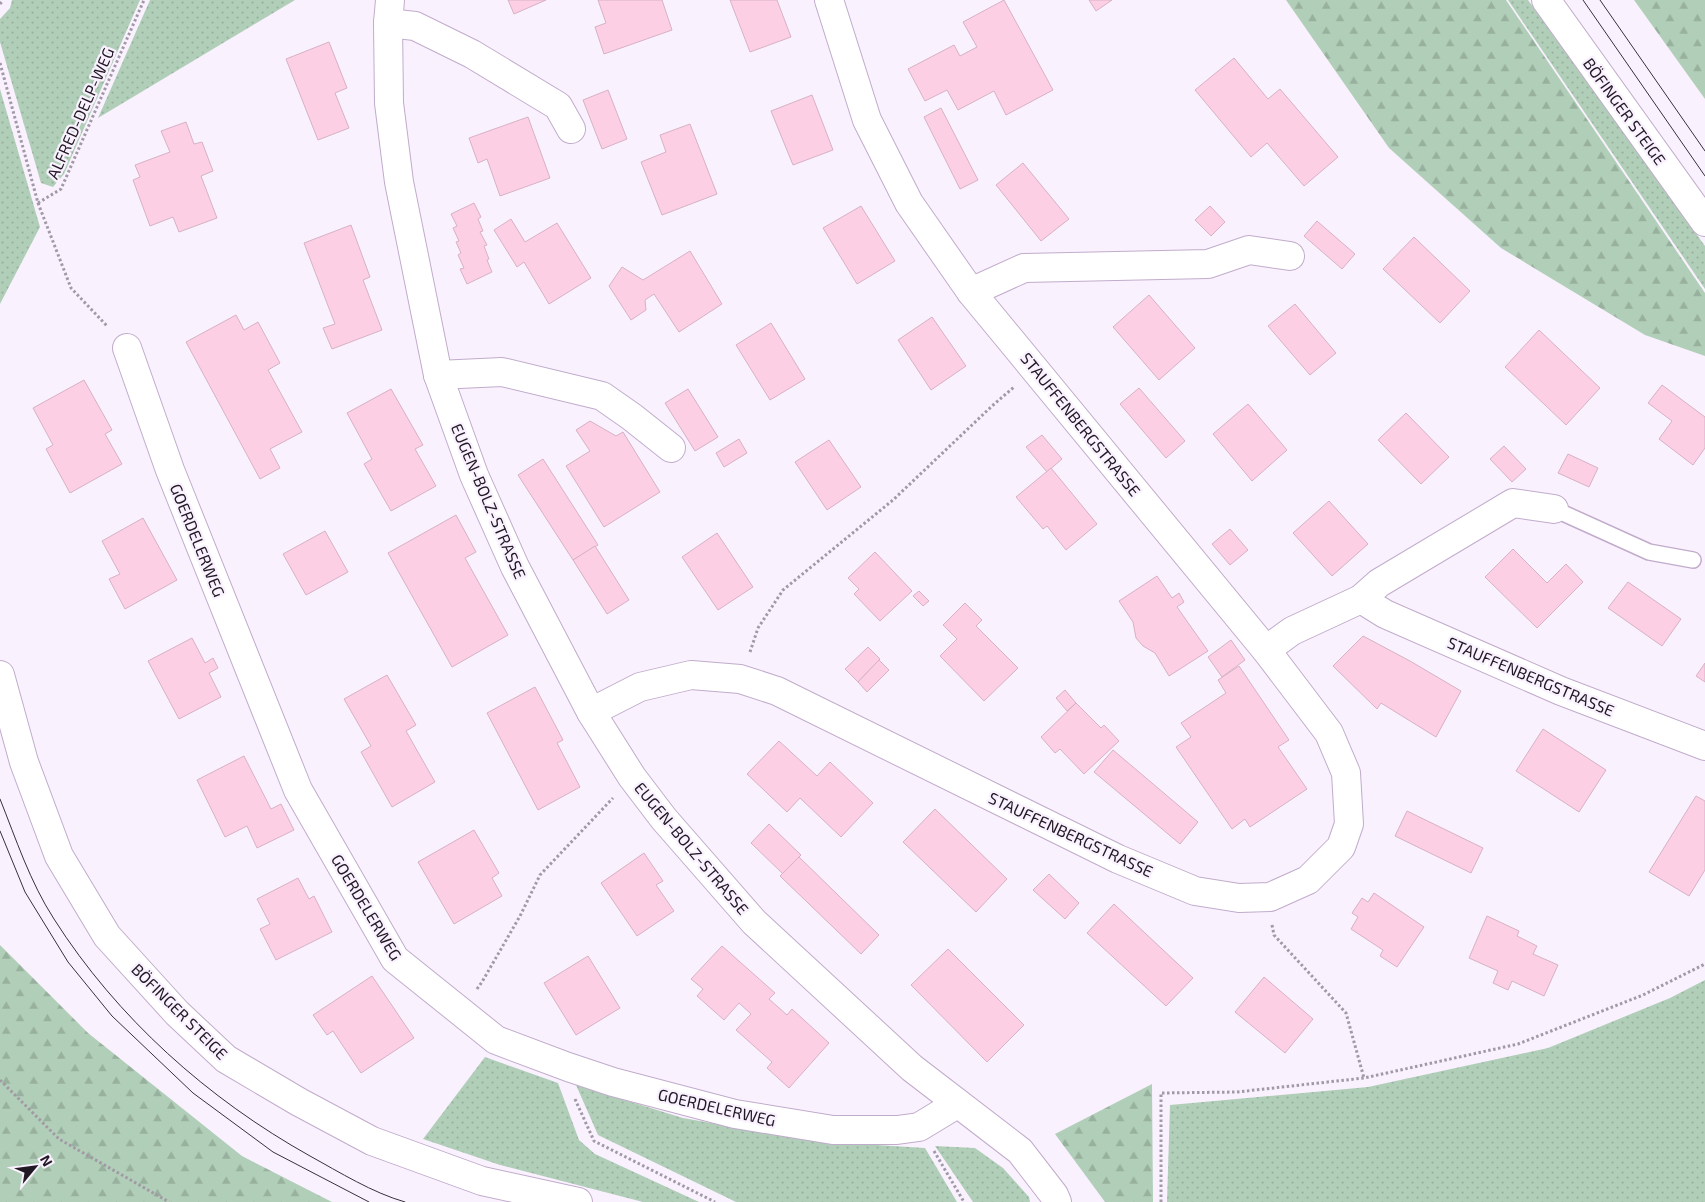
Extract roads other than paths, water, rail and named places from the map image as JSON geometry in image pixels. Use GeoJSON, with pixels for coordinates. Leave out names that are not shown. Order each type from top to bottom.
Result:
{"type":"FeatureCollection","features":[{"type":"Feature","properties":{"kind":"street","name":"STAUFFENBERGSTRASSE"},"geometry":{"type":"LineString","coordinates":[[590,712],[640,687],[691,675],[740,679],[777,691],[1118,859],[1195,891],[1239,898],[1270,897],[1308,880],[1341,848],[1349,824],[1346,773],[1330,733],[1266,650],[971,292],[909,203],[867,120],[829,0]]}},
{"type":"Feature","properties":{"kind":"street","name":"BÖFINGER STEIGE"},"geometry":{"type":"LineString","coordinates":[[1546,0],[1705,222]]}},
{"type":"Feature","properties":{"kind":"street","name":"EUGEN-BOLZ-STRASSE"},"geometry":{"type":"LineString","coordinates":[[571,129],[558,106],[472,54],[389,12],[389,104],[399,182],[438,375],[474,474],[515,567],[590,712],[632,777],[664,819],[754,922],[912,1068],[1020,1151],[1057,1202]]}},
{"type":"Feature","properties":{"kind":"street"},"geometry":{"type":"LineString","coordinates":[[971,292],[1024,268],[1208,264],[1249,250],[1290,256]]}},
{"type":"Feature","properties":{"kind":"street","name":"GOERDELERWEG"},"geometry":{"type":"LineString","coordinates":[[127,348],[170,470],[298,790],[395,960],[496,1040],[613,1082],[735,1114],[833,1130],[897,1130],[920,1127],[957,1104]]}},
{"type":"Feature","properties":{"kind":"street"},"geometry":{"type":"LineString","coordinates":[[438,375],[502,372],[602,396],[671,448]]}},
{"type":"Feature","properties":{"kind":"street"},"geometry":{"type":"LineString","coordinates":[[1266,650],[1292,631],[1360,599],[1379,583],[1513,503],[1554,510]]}},
{"type":"Feature","properties":{"kind":"street","name":"STAUFFENBERGSTRASSE"},"geometry":{"type":"LineString","coordinates":[[1360,599],[1385,614],[1561,691],[1705,746]]}},
{"type":"Feature","properties":{"kind":"street","name":"BÖFINGER STEIGE"},"geometry":{"type":"LineString","coordinates":[[0,675],[24,762],[59,856],[107,936],[177,1012],[226,1059],[299,1102],[372,1141],[482,1181],[578,1202]]}},
{"type":"Feature","properties":{"kind":"lane"},"geometry":{"type":"LineString","coordinates":[[1554,510],[1649,552],[1693,560]]}},
{"type":"Feature","properties":{"kind":"tram line"},"geometry":{"type":"LineString","coordinates":[[1583,0],[1705,176]]}},
{"type":"Feature","properties":{"kind":"tram line"},"geometry":{"type":"LineString","coordinates":[[1600,0],[1705,151]]}},
{"type":"Feature","properties":{"kind":"tram line"},"geometry":{"type":"LineString","coordinates":[[0,799],[31,875],[54,919],[106,990],[167,1053],[201,1082],[272,1134],[356,1182],[405,1202]]}},
{"type":"Feature","properties":{"kind":"tram line"},"geometry":{"type":"LineString","coordinates":[[0,831],[25,892],[68,962],[112,1016],[193,1093],[273,1152],[369,1202]]}}]}
